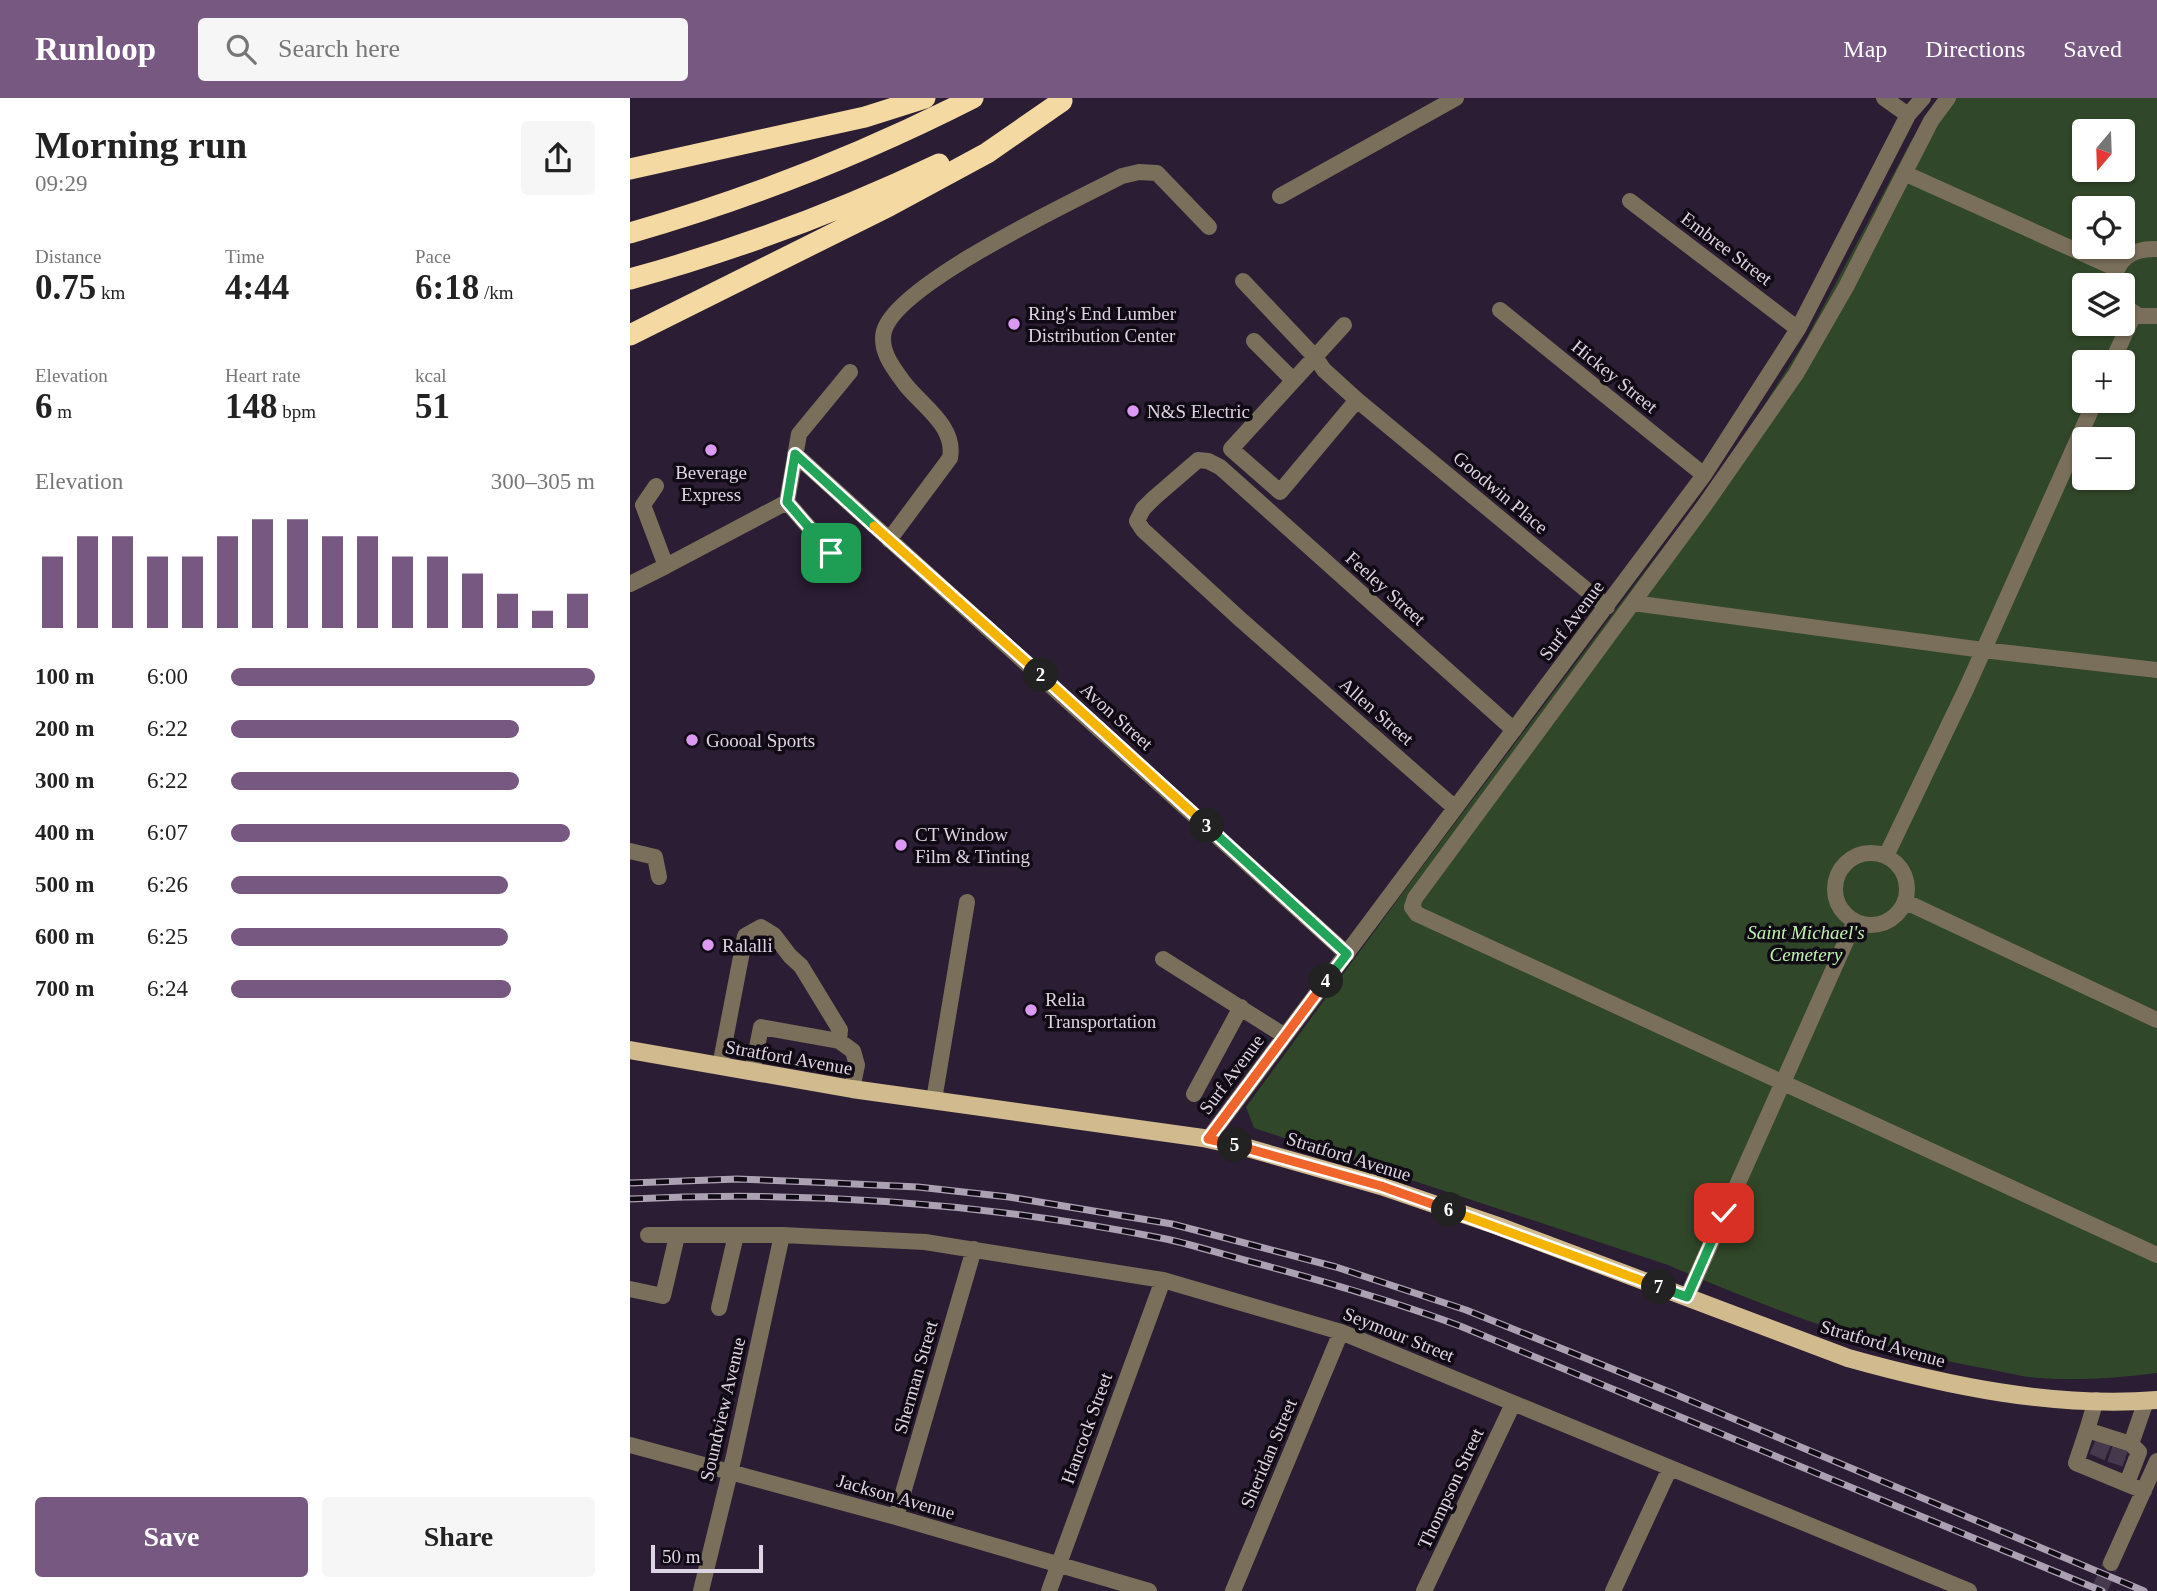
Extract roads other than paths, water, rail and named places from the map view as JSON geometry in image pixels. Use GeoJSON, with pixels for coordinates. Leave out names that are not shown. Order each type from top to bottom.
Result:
{"type":"FeatureCollection","features":[{"type":"Feature","properties":{"kind":"highway"},"geometry":{"type":"LineString","coordinates":[[630,169],[865,117],[925,98]]}},
{"type":"Feature","properties":{"kind":"highway"},"geometry":{"type":"LineString","coordinates":[[630,233],[796,177],[891,137],[972,98]]}},
{"type":"Feature","properties":{"kind":"highway"},"geometry":{"type":"LineString","coordinates":[[630,279],[748,243],[855,202],[960,154],[1065,100]]}},
{"type":"Feature","properties":{"kind":"highway"},"geometry":{"type":"LineString","coordinates":[[630,335],[889,206],[987,153],[1065,100]]}},
{"type":"Feature","properties":{"kind":"main road","name":"Stratford Avenue"},"geometry":{"type":"LineString","coordinates":[[630,1050],[852,1089],[1208,1139],[1248,1148],[1381,1186],[1498,1226],[1848,1358],[1930,1380],[2000,1393],[2096,1400],[2151,1400]]}},
{"type":"Feature","properties":{"kind":"street"},"geometry":{"type":"LineString","coordinates":[[1280,196],[1456,98]]}},
{"type":"Feature","properties":{"kind":"street"},"geometry":{"type":"LineString","coordinates":[[1884,98],[1908,115]]}},
{"type":"Feature","properties":{"kind":"street","name":"Surf Avenue"},"geometry":{"type":"LineString","coordinates":[[1208,1139],[1704,475],[1798,329],[1908,115],[1923,98]]}},
{"type":"Feature","properties":{"kind":"street"},"geometry":{"type":"LineString","coordinates":[[1948,98],[1931,121],[1846,287],[1797,374],[1633,603],[1415,898],[1412,907],[1417,914],[2157,1255]]}},
{"type":"Feature","properties":{"kind":"street"},"geometry":{"type":"LineString","coordinates":[[889,540],[950,458],[951,451],[951,440],[942,424],[906,386],[884,350],[882,341],[885,330],[897,309],[969,257],[1122,176],[1139,172],[1157,173],[1209,227]]}},
{"type":"Feature","properties":{"kind":"street"},"geometry":{"type":"LineString","coordinates":[[1904,173],[2108,273]]}},
{"type":"Feature","properties":{"kind":"street","name":"Embree Street"},"geometry":{"type":"LineString","coordinates":[[1630,201],[1798,329]]}},
{"type":"Feature","properties":{"kind":"street"},"geometry":{"type":"LineString","coordinates":[[2118,273],[2129,254],[2143,248],[2157,249]]}},
{"type":"Feature","properties":{"kind":"street","name":"Goodwin Place"},"geometry":{"type":"LineString","coordinates":[[1243,281],[1324,370],[1362,405],[1607,607]]}},
{"type":"Feature","properties":{"kind":"street","name":"Hickey Street"},"geometry":{"type":"LineString","coordinates":[[1500,310],[1704,475]]}},
{"type":"Feature","properties":{"kind":"street"},"geometry":{"type":"LineString","coordinates":[[2135,313],[2139,316],[2157,316]]}},
{"type":"Feature","properties":{"kind":"street"},"geometry":{"type":"LineString","coordinates":[[1344,325],[1231,449],[1280,492],[1362,405]]}},
{"type":"Feature","properties":{"kind":"street"},"geometry":{"type":"LineString","coordinates":[[1255,341],[1293,380]]}},
{"type":"Feature","properties":{"kind":"street"},"geometry":{"type":"LineString","coordinates":[[787,502],[799,434],[850,372]]}},
{"type":"Feature","properties":{"kind":"street"},"geometry":{"type":"LineString","coordinates":[[1886,856],[1983,650],[2090,413]]}},
{"type":"Feature","properties":{"kind":"street","name":"Avon Street"},"geometry":{"type":"LineString","coordinates":[[795,454],[1347,954]]}},
{"type":"Feature","properties":{"kind":"street","name":"Feeley Street"},"geometry":{"type":"LineString","coordinates":[[1271,645],[1143,530],[1137,520],[1154,498],[1198,460],[1220,467],[1514,730]]}},
{"type":"Feature","properties":{"kind":"street"},"geometry":{"type":"LineString","coordinates":[[1231,477],[1246,462]]}},
{"type":"Feature","properties":{"kind":"street"},"geometry":{"type":"LineString","coordinates":[[656,486],[643,505],[666,566]]}},
{"type":"Feature","properties":{"kind":"street"},"geometry":{"type":"LineString","coordinates":[[787,502],[831,553]]}},
{"type":"Feature","properties":{"kind":"street"},"geometry":{"type":"LineString","coordinates":[[630,584],[787,502]]}},
{"type":"Feature","properties":{"kind":"street"},"geometry":{"type":"LineString","coordinates":[[1633,603],[1983,650],[2157,670]]}},
{"type":"Feature","properties":{"kind":"street","name":"Allen Street"},"geometry":{"type":"LineString","coordinates":[[1271,645],[1455,808]]}},
{"type":"Feature","properties":{"kind":"street"},"geometry":{"type":"LineString","coordinates":[[630,851],[655,857],[659,877]]}},
{"type":"Feature","properties":{"kind":"street"},"geometry":{"type":"LineString","coordinates":[[1873,853],[1886,856],[1897,864],[1905,875],[1908,888],[1906,902],[1898,915],[1887,923],[1873,926],[1846,916],[1837,903],[1834,888],[1838,873],[1848,861],[1860,855],[1873,853]]}},
{"type":"Feature","properties":{"kind":"street"},"geometry":{"type":"LineString","coordinates":[[934,1100],[967,902]]}},
{"type":"Feature","properties":{"kind":"street"},"geometry":{"type":"LineString","coordinates":[[1906,902],[2157,1020]]}},
{"type":"Feature","properties":{"kind":"street"},"geometry":{"type":"LineString","coordinates":[[1687,1297],[1855,921]]}},
{"type":"Feature","properties":{"kind":"street"},"geometry":{"type":"LineString","coordinates":[[720,1066],[745,936],[761,927],[774,935],[801,966],[840,1030],[839,1041]]}},
{"type":"Feature","properties":{"kind":"street"},"geometry":{"type":"LineString","coordinates":[[1163,959],[1285,1036]]}},
{"type":"Feature","properties":{"kind":"street"},"geometry":{"type":"LineString","coordinates":[[1194,1094],[1241,1007]]}},
{"type":"Feature","properties":{"kind":"street"},"geometry":{"type":"LineString","coordinates":[[751,1072],[761,1027],[839,1041],[853,1051],[857,1065],[852,1089]]}},
{"type":"Feature","properties":{"kind":"street","name":"Seymour Street"},"geometry":{"type":"LineString","coordinates":[[648,1235],[782,1235],[925,1242],[1163,1280],[1341,1332],[1969,1591]]}},
{"type":"Feature","properties":{"kind":"street"},"geometry":{"type":"LineString","coordinates":[[719,1308],[736,1235]]}},
{"type":"Feature","properties":{"kind":"street","name":"Soundview Avenue"},"geometry":{"type":"LineString","coordinates":[[701,1591],[782,1235]]}},
{"type":"Feature","properties":{"kind":"street"},"geometry":{"type":"LineString","coordinates":[[630,1289],[663,1296],[677,1236]]}},
{"type":"Feature","properties":{"kind":"street","name":"Sherman Street"},"geometry":{"type":"LineString","coordinates":[[897,1517],[974,1249]]}},
{"type":"Feature","properties":{"kind":"street","name":"Hancock Street"},"geometry":{"type":"LineString","coordinates":[[1049,1591],[1163,1280]]}},
{"type":"Feature","properties":{"kind":"street","name":"Sheridan Street"},"geometry":{"type":"LineString","coordinates":[[1234,1591],[1341,1332]]}},
{"type":"Feature","properties":{"kind":"street"},"geometry":{"type":"LineString","coordinates":[[2096,1400],[2076,1463],[2099,1451],[2120,1455],[2140,1451],[2127,1483]]}},
{"type":"Feature","properties":{"kind":"street"},"geometry":{"type":"LineString","coordinates":[[2127,1483],[2120,1455],[2151,1400]]}},
{"type":"Feature","properties":{"kind":"street","name":"Thompson Street"},"geometry":{"type":"LineString","coordinates":[[1424,1591],[1513,1404]]}},
{"type":"Feature","properties":{"kind":"street"},"geometry":{"type":"LineString","coordinates":[[2087,1430],[2099,1451],[2120,1455]]}},
{"type":"Feature","properties":{"kind":"street","name":"Jackson Avenue"},"geometry":{"type":"LineString","coordinates":[[630,1445],[897,1517],[1149,1591]]}},
{"type":"Feature","properties":{"kind":"street"},"geometry":{"type":"LineString","coordinates":[[2111,1563],[2157,1461]]}},
{"type":"Feature","properties":{"kind":"street"},"geometry":{"type":"LineString","coordinates":[[1613,1591],[1670,1468]]}},
{"type":"Feature","properties":{"kind":"street"},"geometry":{"type":"LineString","coordinates":[[2127,1483],[2144,1491]]}},
{"type":"Feature","properties":{"kind":"tunnel"},"geometry":{"type":"LineString","coordinates":[[2097,1457],[2103,1443]]}},
{"type":"Feature","properties":{"kind":"tunnel"},"geometry":{"type":"LineString","coordinates":[[2115,1464],[2120,1449]]}},
{"type":"Feature","properties":{"kind":"tunnel"},"geometry":{"type":"LineString","coordinates":[[2099,1591],[2111,1563]]}},
{"type":"Feature","properties":{"kind":"railway"},"geometry":{"type":"LineString","coordinates":[[630,1183],[737,1179],[918,1187],[1009,1197],[1172,1224],[1336,1267],[1466,1310],[1672,1393],[2144,1591]]}},
{"type":"Feature","properties":{"kind":"railway"},"geometry":{"type":"LineString","coordinates":[[630,1199],[765,1197],[900,1202],[1034,1217],[1187,1244],[1355,1291],[1460,1326],[2102,1591]]}},
{"type":"Feature","properties":{"kind":"place","name":"Ring's End Lumber Distribution Center"},"geometry":{"type":"Point","coordinates":[1014,324]}},
{"type":"Feature","properties":{"kind":"place","name":"N&S Electric"},"geometry":{"type":"Point","coordinates":[1133,411]}},
{"type":"Feature","properties":{"kind":"place","name":"Beverage Express"},"geometry":{"type":"Point","coordinates":[711,450]}},
{"type":"Feature","properties":{"kind":"place","name":"Goooal Sports"},"geometry":{"type":"Point","coordinates":[692,740]}},
{"type":"Feature","properties":{"kind":"place","name":"CT Window Film & Tinting"},"geometry":{"type":"Point","coordinates":[901,845]}},
{"type":"Feature","properties":{"kind":"place","name":"Ralalli"},"geometry":{"type":"Point","coordinates":[708,945]}},
{"type":"Feature","properties":{"kind":"place","name":"Relia Transportation"},"geometry":{"type":"Point","coordinates":[1031,1010]}},
{"type":"Feature","properties":{"kind":"park label","name":"Saint Michael's Cemetery"},"geometry":{"type":"Point","coordinates":[1806,943]}}]}
